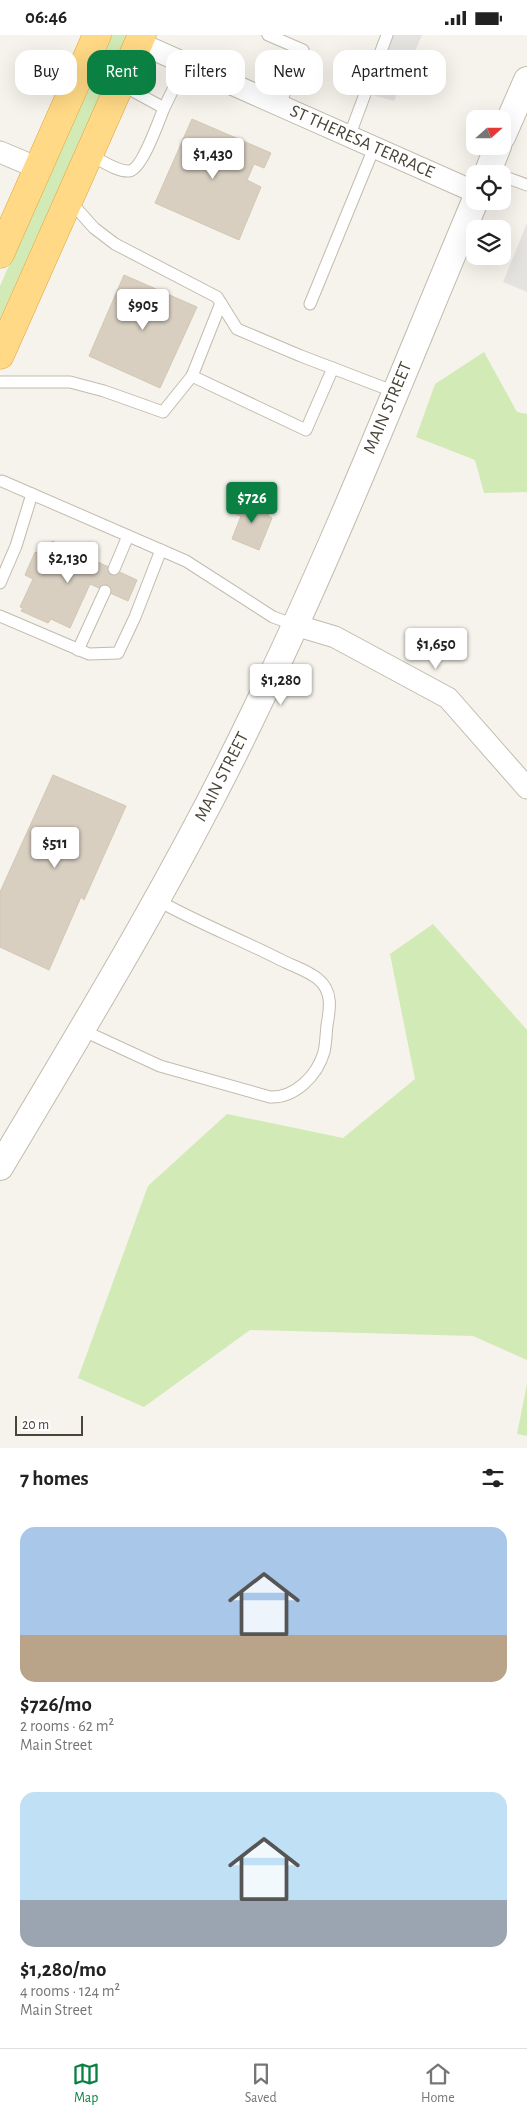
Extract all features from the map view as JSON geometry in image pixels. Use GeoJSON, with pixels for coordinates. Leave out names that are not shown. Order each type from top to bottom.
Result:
{"type":"FeatureCollection","features":[{"type":"Feature","properties":{"kind":"highway"},"geometry":{"type":"LineString","coordinates":[[1,248],[97,35]]}},
{"type":"Feature","properties":{"kind":"highway"},"geometry":{"type":"LineString","coordinates":[[0,355],[115,95]]}},
{"type":"Feature","properties":{"kind":"street","name":"ST THERESA TERRACE"},"geometry":{"type":"LineString","coordinates":[[141,39],[166,53]]}},
{"type":"Feature","properties":{"kind":"street"},"geometry":{"type":"LineString","coordinates":[[511,123],[521,108],[527,80]]}},
{"type":"Feature","properties":{"kind":"street","name":"ST THERESA TERRACE"},"geometry":{"type":"LineString","coordinates":[[245,91],[374,148],[466,172]]}},
{"type":"Feature","properties":{"kind":"street"},"geometry":{"type":"LineString","coordinates":[[0,152],[38,168]]}},
{"type":"Feature","properties":{"kind":"street","name":"MAIN STREET"},"geometry":{"type":"LineString","coordinates":[[0,1167],[158,900],[230,763],[295,625],[471,210]]}},
{"type":"Feature","properties":{"kind":"street"},"geometry":{"type":"LineString","coordinates":[[295,625],[335,637],[448,698],[525,782]]}},
{"type":"Feature","properties":{"kind":"lane"},"geometry":{"type":"LineString","coordinates":[[268,35],[303,51],[279,106]]}},
{"type":"Feature","properties":{"kind":"lane"},"geometry":{"type":"LineString","coordinates":[[349,137],[386,35]]}},
{"type":"Feature","properties":{"kind":"lane"},"geometry":{"type":"LineString","coordinates":[[140,95],[164,108]]}},
{"type":"Feature","properties":{"kind":"lane"},"geometry":{"type":"LineString","coordinates":[[90,155],[127,171],[135,169],[171,95]]}},
{"type":"Feature","properties":{"kind":"lane"},"geometry":{"type":"LineString","coordinates":[[310,304],[374,148]]}},
{"type":"Feature","properties":{"kind":"lane"},"geometry":{"type":"LineString","coordinates":[[511,182],[527,185]]}},
{"type":"Feature","properties":{"kind":"lane"},"geometry":{"type":"LineString","coordinates":[[69,200],[94,228],[115,244],[218,297],[237,329],[395,392]]}},
{"type":"Feature","properties":{"kind":"lane"},"geometry":{"type":"LineString","coordinates":[[0,382],[70,382],[104,391],[162,413],[192,376],[221,303]]}},
{"type":"Feature","properties":{"kind":"lane"},"geometry":{"type":"LineString","coordinates":[[192,376],[306,430],[333,368]]}},
{"type":"Feature","properties":{"kind":"lane"},"geometry":{"type":"LineString","coordinates":[[2,481],[186,561],[273,617],[295,625]]}},
{"type":"Feature","properties":{"kind":"lane"},"geometry":{"type":"LineString","coordinates":[[0,583],[16,546],[32,494]]}},
{"type":"Feature","properties":{"kind":"lane"},"geometry":{"type":"LineString","coordinates":[[114,569],[128,536]]}},
{"type":"Feature","properties":{"kind":"lane"},"geometry":{"type":"LineString","coordinates":[[0,615],[89,654],[118,653],[135,617],[161,551]]}},
{"type":"Feature","properties":{"kind":"lane"},"geometry":{"type":"LineString","coordinates":[[78,650],[105,591]]}},
{"type":"Feature","properties":{"kind":"lane"},"geometry":{"type":"LineString","coordinates":[[82,1030],[160,1066],[270,1097],[280,1098],[303,1086],[324,1053],[330,1006],[327,991],[318,978],[238,938],[189,918],[158,900]]}},
{"type":"Feature","properties":{"kind":"green space"},"geometry":{"type":"Polygon","coordinates":[[[111,35],[127,35],[120,50],[104,50],[111,35]]]}},
{"type":"Feature","properties":{"kind":"green space"},"geometry":{"type":"Polygon","coordinates":[[[87,89],[87,95],[100,95],[0,319],[0,286],[87,89]]]}},
{"type":"Feature","properties":{"kind":"green space"},"geometry":{"type":"Polygon","coordinates":[[[484,352],[517,412],[527,414],[527,492],[484,493],[475,460],[416,437],[435,384],[484,352]]]}},
{"type":"Feature","properties":{"kind":"green space"},"geometry":{"type":"Polygon","coordinates":[[[433,924],[527,1030],[527,1360],[473,1336],[250,1330],[144,1407],[78,1378],[148,1186],[227,1114],[343,1138],[415,1079],[390,954],[433,924]]]}},
{"type":"Feature","properties":{"kind":"green space"},"geometry":{"type":"Polygon","coordinates":[[[527,1384],[527,1436],[517,1434],[527,1384]]]}},
{"type":"Feature","properties":{"kind":"shaded area"},"geometry":{"type":"Polygon","coordinates":[[[387,35],[422,35],[416,50],[381,50],[387,35]]]}},
{"type":"Feature","properties":{"kind":"shaded area"},"geometry":{"type":"Polygon","coordinates":[[[372,95],[397,95],[394,101],[372,95]]]}},
{"type":"Feature","properties":{"kind":"shaded area"},"geometry":{"type":"Polygon","coordinates":[[[527,223],[527,292],[503,282],[527,223]]]}},
{"type":"Feature","properties":{"kind":"building"},"geometry":{"type":"Polygon","coordinates":[[[192,119],[271,153],[264,168],[254,164],[247,180],[261,187],[239,240],[155,203],[192,119]]]}},
{"type":"Feature","properties":{"kind":"building"},"geometry":{"type":"Polygon","coordinates":[[[124,275],[197,307],[160,388],[89,356],[124,275]]]}},
{"type":"Feature","properties":{"kind":"building"},"geometry":{"type":"Polygon","coordinates":[[[249,499],[271,508],[268,516],[272,518],[259,550],[232,539],[241,516],[233,513],[235,507],[243,511],[249,499]]]}},
{"type":"Feature","properties":{"kind":"building"},"geometry":{"type":"Polygon","coordinates":[[[52,541],[137,580],[128,601],[90,584],[70,628],[51,619],[48,623],[21,611],[23,608],[20,607],[33,579],[25,575],[35,552],[45,556],[52,541]]]}},
{"type":"Feature","properties":{"kind":"building"},"geometry":{"type":"Polygon","coordinates":[[[53,775],[126,806],[84,900],[81,897],[49,970],[0,947],[0,892],[53,775]]]}}]}
